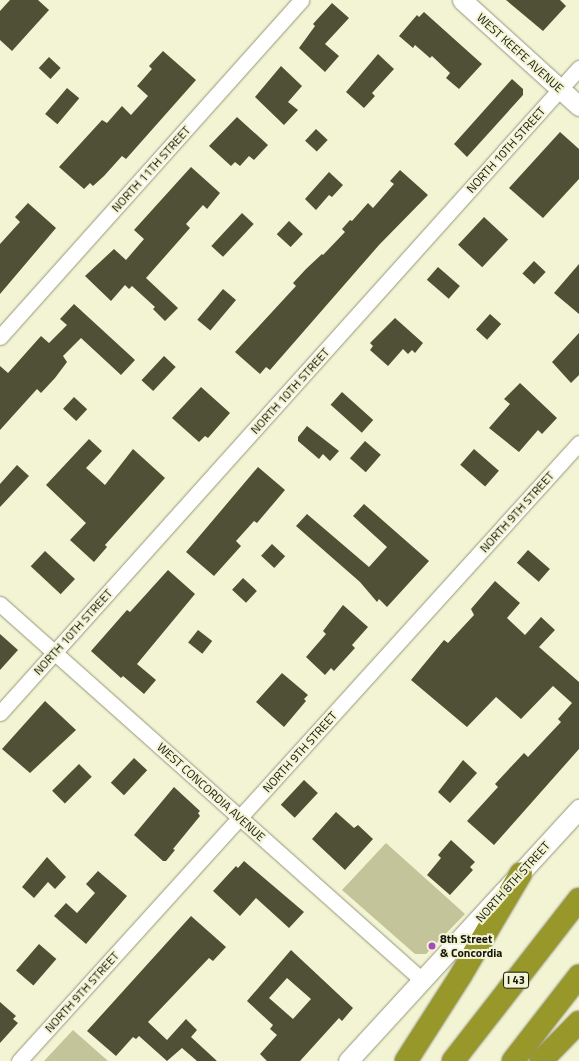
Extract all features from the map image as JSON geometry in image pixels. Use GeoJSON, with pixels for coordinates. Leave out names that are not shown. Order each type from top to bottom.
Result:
{"type":"FeatureCollection","features":[{"type":"Feature","properties":{"kind":"highway"},"geometry":{"type":"LineString","coordinates":[[406,1061],[461,975],[521,873]]}},
{"type":"Feature","properties":{"kind":"highway","name":"I 43"},"geometry":{"type":"LineString","coordinates":[[453,1061],[579,899]]}},
{"type":"Feature","properties":{"kind":"highway"},"geometry":{"type":"LineString","coordinates":[[513,1061],[579,976]]}},
{"type":"Feature","properties":{"kind":"highway"},"geometry":{"type":"LineString","coordinates":[[541,1061],[579,1022]]}},
{"type":"Feature","properties":{"kind":"street","name":"NORTH 11TH STREET"},"geometry":{"type":"LineString","coordinates":[[0,337],[301,0]]}},
{"type":"Feature","properties":{"kind":"street","name":"WEST KEEFE AVENUE"},"geometry":{"type":"LineString","coordinates":[[462,0],[579,106]]}},
{"type":"Feature","properties":{"kind":"street","name":"NORTH 10TH STREET"},"geometry":{"type":"LineString","coordinates":[[0,713],[579,68]]}},
{"type":"Feature","properties":{"kind":"street","name":"NORTH 9TH STREET"},"geometry":{"type":"LineString","coordinates":[[19,1061],[579,442]]}},
{"type":"Feature","properties":{"kind":"street","name":"WEST CONCORDIA AVENUE"},"geometry":{"type":"LineString","coordinates":[[0,604],[422,980]]}},
{"type":"Feature","properties":{"kind":"street","name":"NORTH 8TH STREET"},"geometry":{"type":"LineString","coordinates":[[348,1061],[579,809]]}},
{"type":"Feature","properties":{"kind":"green space"},"geometry":{"type":"Polygon","coordinates":[[[386,843],[465,914],[426,954],[415,954],[342,890],[386,843]]]}},
{"type":"Feature","properties":{"kind":"green space"},"geometry":{"type":"Polygon","coordinates":[[[73,1030],[108,1061],[44,1061],[73,1030]]]}},
{"type":"Feature","properties":{"kind":"building"},"geometry":{"type":"Polygon","coordinates":[[[10,0],[38,0],[49,10],[12,51],[0,40],[0,11],[10,0]]]}},
{"type":"Feature","properties":{"kind":"building"},"geometry":{"type":"Polygon","coordinates":[[[506,0],[560,0],[566,6],[543,31],[506,0]]]}},
{"type":"Feature","properties":{"kind":"building"},"geometry":{"type":"Polygon","coordinates":[[[332,3],[349,18],[325,44],[339,56],[325,72],[299,48],[315,26],[313,24],[332,3]]]}},
{"type":"Feature","properties":{"kind":"building"},"geometry":{"type":"Polygon","coordinates":[[[424,12],[482,64],[459,89],[446,78],[450,73],[432,56],[430,58],[415,45],[413,48],[399,36],[417,15],[419,17],[424,12]]]}},
{"type":"Feature","properties":{"kind":"building"},"geometry":{"type":"Polygon","coordinates":[[[163,51],[196,80],[126,159],[122,156],[93,186],[90,183],[84,189],[59,167],[102,120],[107,123],[122,106],[131,115],[148,96],[137,86],[152,69],[149,66],[163,51]]]}},
{"type":"Feature","properties":{"kind":"building"},"geometry":{"type":"Polygon","coordinates":[[[378,54],[394,69],[372,93],[375,96],[364,108],[346,92],[378,54]]]}},
{"type":"Feature","properties":{"kind":"building"},"geometry":{"type":"Polygon","coordinates":[[[49,57],[61,68],[50,79],[39,68],[49,57]]]}},
{"type":"Feature","properties":{"kind":"building"},"geometry":{"type":"Polygon","coordinates":[[[281,66],[302,86],[288,102],[298,110],[284,125],[255,97],[281,66]]]}},
{"type":"Feature","properties":{"kind":"building"},"geometry":{"type":"Polygon","coordinates":[[[512,79],[523,89],[523,95],[467,157],[454,144],[512,79]]]}},
{"type":"Feature","properties":{"kind":"building"},"geometry":{"type":"Polygon","coordinates":[[[67,88],[79,98],[57,124],[45,114],[67,88]]]}},
{"type":"Feature","properties":{"kind":"building"},"geometry":{"type":"Polygon","coordinates":[[[237,117],[268,145],[254,160],[249,156],[240,166],[235,162],[231,166],[209,146],[237,117]]]}},
{"type":"Feature","properties":{"kind":"building"},"geometry":{"type":"Polygon","coordinates":[[[316,129],[328,140],[317,152],[305,141],[316,129]]]}},
{"type":"Feature","properties":{"kind":"building"},"geometry":{"type":"Polygon","coordinates":[[[560,132],[579,149],[579,179],[543,218],[509,188],[560,132]]]}},
{"type":"Feature","properties":{"kind":"building"},"geometry":{"type":"Polygon","coordinates":[[[191,167],[220,193],[207,209],[203,205],[186,224],[190,228],[146,278],[178,308],[165,321],[153,309],[155,307],[132,286],[129,289],[125,285],[111,301],[85,276],[114,249],[126,260],[144,239],[134,230],[191,167]]]}},
{"type":"Feature","properties":{"kind":"building"},"geometry":{"type":"Polygon","coordinates":[[[400,170],[428,195],[379,245],[270,370],[266,367],[260,374],[235,352],[296,286],[293,283],[345,232],[342,229],[350,220],[352,221],[368,203],[373,208],[394,184],[390,181],[400,170]]]}},
{"type":"Feature","properties":{"kind":"building"},"geometry":{"type":"Polygon","coordinates":[[[329,172],[343,185],[332,197],[329,195],[316,210],[305,199],[329,172]]]}},
{"type":"Feature","properties":{"kind":"building"},"geometry":{"type":"Polygon","coordinates":[[[28,203],[56,228],[0,294],[0,244],[20,222],[15,217],[28,203]]]}},
{"type":"Feature","properties":{"kind":"building"},"geometry":{"type":"Polygon","coordinates":[[[242,213],[254,224],[223,257],[211,246],[242,213]]]}},
{"type":"Feature","properties":{"kind":"building"},"geometry":{"type":"Polygon","coordinates":[[[484,217],[508,240],[482,267],[458,245],[484,217]]]}},
{"type":"Feature","properties":{"kind":"building"},"geometry":{"type":"Polygon","coordinates":[[[289,221],[303,234],[291,247],[277,234],[289,221]]]}},
{"type":"Feature","properties":{"kind":"building"},"geometry":{"type":"Polygon","coordinates":[[[534,261],[546,272],[534,284],[522,273],[534,261]]]}},
{"type":"Feature","properties":{"kind":"building"},"geometry":{"type":"Polygon","coordinates":[[[579,264],[579,314],[554,293],[579,264]]]}},
{"type":"Feature","properties":{"kind":"building"},"geometry":{"type":"Polygon","coordinates":[[[438,267],[460,286],[449,299],[427,280],[438,267]]]}},
{"type":"Feature","properties":{"kind":"building"},"geometry":{"type":"Polygon","coordinates":[[[223,289],[236,300],[210,331],[197,320],[223,289]]]}},
{"type":"Feature","properties":{"kind":"building"},"geometry":{"type":"Polygon","coordinates":[[[74,304],[135,360],[121,375],[81,338],[63,356],[67,362],[55,378],[41,393],[37,389],[0,430],[0,366],[8,373],[41,336],[49,343],[67,325],[60,319],[74,304]]]}},
{"type":"Feature","properties":{"kind":"building"},"geometry":{"type":"Polygon","coordinates":[[[490,314],[501,324],[487,340],[476,330],[490,314]]]}},
{"type":"Feature","properties":{"kind":"building"},"geometry":{"type":"Polygon","coordinates":[[[395,318],[423,343],[415,353],[412,350],[408,354],[403,349],[388,366],[370,350],[373,346],[370,343],[395,318]]]}},
{"type":"Feature","properties":{"kind":"building"},"geometry":{"type":"Polygon","coordinates":[[[579,333],[579,375],[571,383],[552,362],[579,333]]]}},
{"type":"Feature","properties":{"kind":"building"},"geometry":{"type":"Polygon","coordinates":[[[164,356],[176,367],[153,391],[141,380],[164,356]]]}},
{"type":"Feature","properties":{"kind":"building"},"geometry":{"type":"Polygon","coordinates":[[[520,383],[557,418],[542,434],[538,430],[519,452],[489,428],[510,404],[504,399],[520,383]]]}},
{"type":"Feature","properties":{"kind":"building"},"geometry":{"type":"Polygon","coordinates":[[[201,387],[230,413],[208,438],[205,436],[199,442],[172,418],[201,387]]]}},
{"type":"Feature","properties":{"kind":"building"},"geometry":{"type":"Polygon","coordinates":[[[342,392],[373,420],[362,433],[331,405],[342,392]]]}},
{"type":"Feature","properties":{"kind":"building"},"geometry":{"type":"Polygon","coordinates":[[[74,397],[87,409],[76,421],[63,409],[74,397]]]}},
{"type":"Feature","properties":{"kind":"building"},"geometry":{"type":"Polygon","coordinates":[[[307,426],[339,451],[330,461],[323,454],[319,459],[298,441],[298,437],[307,426]]]}},
{"type":"Feature","properties":{"kind":"building"},"geometry":{"type":"Polygon","coordinates":[[[89,439],[102,451],[86,468],[105,485],[133,449],[165,478],[105,545],[107,547],[94,562],[70,540],[86,523],[46,485],[89,439]]]}},
{"type":"Feature","properties":{"kind":"building"},"geometry":{"type":"Polygon","coordinates":[[[365,441],[381,455],[366,472],[350,458],[365,441]]]}},
{"type":"Feature","properties":{"kind":"building"},"geometry":{"type":"Polygon","coordinates":[[[474,449],[499,471],[485,486],[460,465],[474,449]]]}},
{"type":"Feature","properties":{"kind":"building"},"geometry":{"type":"Polygon","coordinates":[[[17,465],[29,476],[0,507],[0,484],[17,465]]]}},
{"type":"Feature","properties":{"kind":"building"},"geometry":{"type":"Polygon","coordinates":[[[258,467],[285,490],[257,523],[254,521],[236,541],[241,546],[214,576],[186,552],[258,467]]]}},
{"type":"Feature","properties":{"kind":"building"},"geometry":{"type":"Polygon","coordinates":[[[364,504],[429,561],[387,607],[379,599],[377,602],[360,582],[296,526],[307,514],[369,567],[387,547],[353,516],[364,504]]]}},
{"type":"Feature","properties":{"kind":"building"},"geometry":{"type":"Polygon","coordinates":[[[272,544],[285,556],[274,568],[261,556],[272,544]]]}},
{"type":"Feature","properties":{"kind":"building"},"geometry":{"type":"Polygon","coordinates":[[[528,550],[550,569],[539,582],[517,563],[528,550]]]}},
{"type":"Feature","properties":{"kind":"building"},"geometry":{"type":"Polygon","coordinates":[[[45,551],[75,579],[61,594],[31,566],[45,551]]]}},
{"type":"Feature","properties":{"kind":"building"},"geometry":{"type":"Polygon","coordinates":[[[168,570],[195,594],[137,664],[156,680],[144,694],[123,676],[121,678],[91,651],[127,610],[130,612],[168,570]]]}},
{"type":"Feature","properties":{"kind":"building"},"geometry":{"type":"Polygon","coordinates":[[[243,578],[257,591],[246,603],[232,590],[243,578]]]}},
{"type":"Feature","properties":{"kind":"building"},"geometry":{"type":"Polygon","coordinates":[[[495,581],[520,603],[507,618],[525,635],[541,617],[555,630],[539,647],[579,682],[579,749],[494,845],[467,821],[498,787],[495,784],[524,753],[528,757],[561,722],[558,719],[572,703],[553,686],[521,719],[496,697],[467,727],[411,680],[444,640],[448,643],[474,615],[471,609],[495,581]]]}},
{"type":"Feature","properties":{"kind":"building"},"geometry":{"type":"Polygon","coordinates":[[[343,605],[368,627],[352,645],[355,648],[334,671],[331,668],[325,675],[306,657],[326,634],[323,631],[343,605]]]}},
{"type":"Feature","properties":{"kind":"building"},"geometry":{"type":"Polygon","coordinates":[[[198,630],[212,641],[202,654],[188,643],[198,630]]]}},
{"type":"Feature","properties":{"kind":"building"},"geometry":{"type":"Polygon","coordinates":[[[0,634],[18,650],[0,670],[0,634]]]}},
{"type":"Feature","properties":{"kind":"building"},"geometry":{"type":"Polygon","coordinates":[[[282,673],[308,695],[304,699],[306,701],[284,727],[256,702],[282,673]]]}},
{"type":"Feature","properties":{"kind":"building"},"geometry":{"type":"Polygon","coordinates":[[[45,701],[76,730],[30,773],[2,749],[45,701]]]}},
{"type":"Feature","properties":{"kind":"building"},"geometry":{"type":"Polygon","coordinates":[[[134,758],[147,770],[124,795],[111,783],[134,758]]]}},
{"type":"Feature","properties":{"kind":"building"},"geometry":{"type":"Polygon","coordinates":[[[463,760],[477,773],[450,803],[438,792],[463,760]]]}},
{"type":"Feature","properties":{"kind":"building"},"geometry":{"type":"Polygon","coordinates":[[[79,764],[92,777],[65,804],[52,791],[79,764]]]}},
{"type":"Feature","properties":{"kind":"building"},"geometry":{"type":"Polygon","coordinates":[[[304,780],[318,793],[295,818],[281,805],[304,780]]]}},
{"type":"Feature","properties":{"kind":"building"},"geometry":{"type":"Polygon","coordinates":[[[174,787],[200,811],[198,813],[200,816],[173,849],[175,850],[166,861],[163,861],[134,835],[174,787]]]}},
{"type":"Feature","properties":{"kind":"building"},"geometry":{"type":"Polygon","coordinates":[[[336,812],[354,828],[358,825],[373,839],[345,870],[312,839],[336,812]]]}},
{"type":"Feature","properties":{"kind":"building"},"geometry":{"type":"Polygon","coordinates":[[[451,840],[475,862],[470,867],[473,870],[450,895],[427,875],[441,858],[438,855],[451,840]]]}},
{"type":"Feature","properties":{"kind":"building"},"geometry":{"type":"Polygon","coordinates":[[[47,857],[66,877],[55,889],[48,882],[34,898],[22,887],[47,857]]]}},
{"type":"Feature","properties":{"kind":"building"},"geometry":{"type":"Polygon","coordinates":[[[244,861],[304,912],[289,928],[256,898],[240,916],[213,891],[236,866],[238,868],[244,861]]]}},
{"type":"Feature","properties":{"kind":"building"},"geometry":{"type":"Polygon","coordinates":[[[98,871],[127,896],[86,944],[54,916],[66,903],[77,913],[95,893],[86,884],[98,871]]]}},
{"type":"Feature","properties":{"kind":"building"},"geometry":{"type":"Polygon","coordinates":[[[191,916],[226,947],[213,961],[209,958],[148,1022],[167,1040],[186,1019],[197,1030],[191,1037],[217,1061],[197,1061],[182,1048],[167,1061],[139,1036],[136,1039],[133,1037],[116,1056],[87,1031],[191,916]]]}},
{"type":"Feature","properties":{"kind":"building"},"geometry":{"type":"Polygon","coordinates":[[[39,944],[56,959],[33,986],[16,970],[39,944]]]}},
{"type":"Feature","properties":{"kind":"building"},"geometry":{"type":"Polygon","coordinates":[[[291,950],[353,1008],[342,1021],[339,1018],[300,1061],[267,1061],[260,1054],[277,1035],[270,1029],[273,1025],[247,1001],[291,950]],[[287,978],[269,998],[293,1019],[311,999],[287,978]]]}},
{"type":"Feature","properties":{"kind":"building"},"geometry":{"type":"Polygon","coordinates":[[[0,1002],[16,1016],[13,1019],[18,1023],[0,1043],[0,1002]]]}},
{"type":"Feature","properties":{"kind":"place","name":"8th Street & Concordia"},"geometry":{"type":"Point","coordinates":[432,946]}}]}
